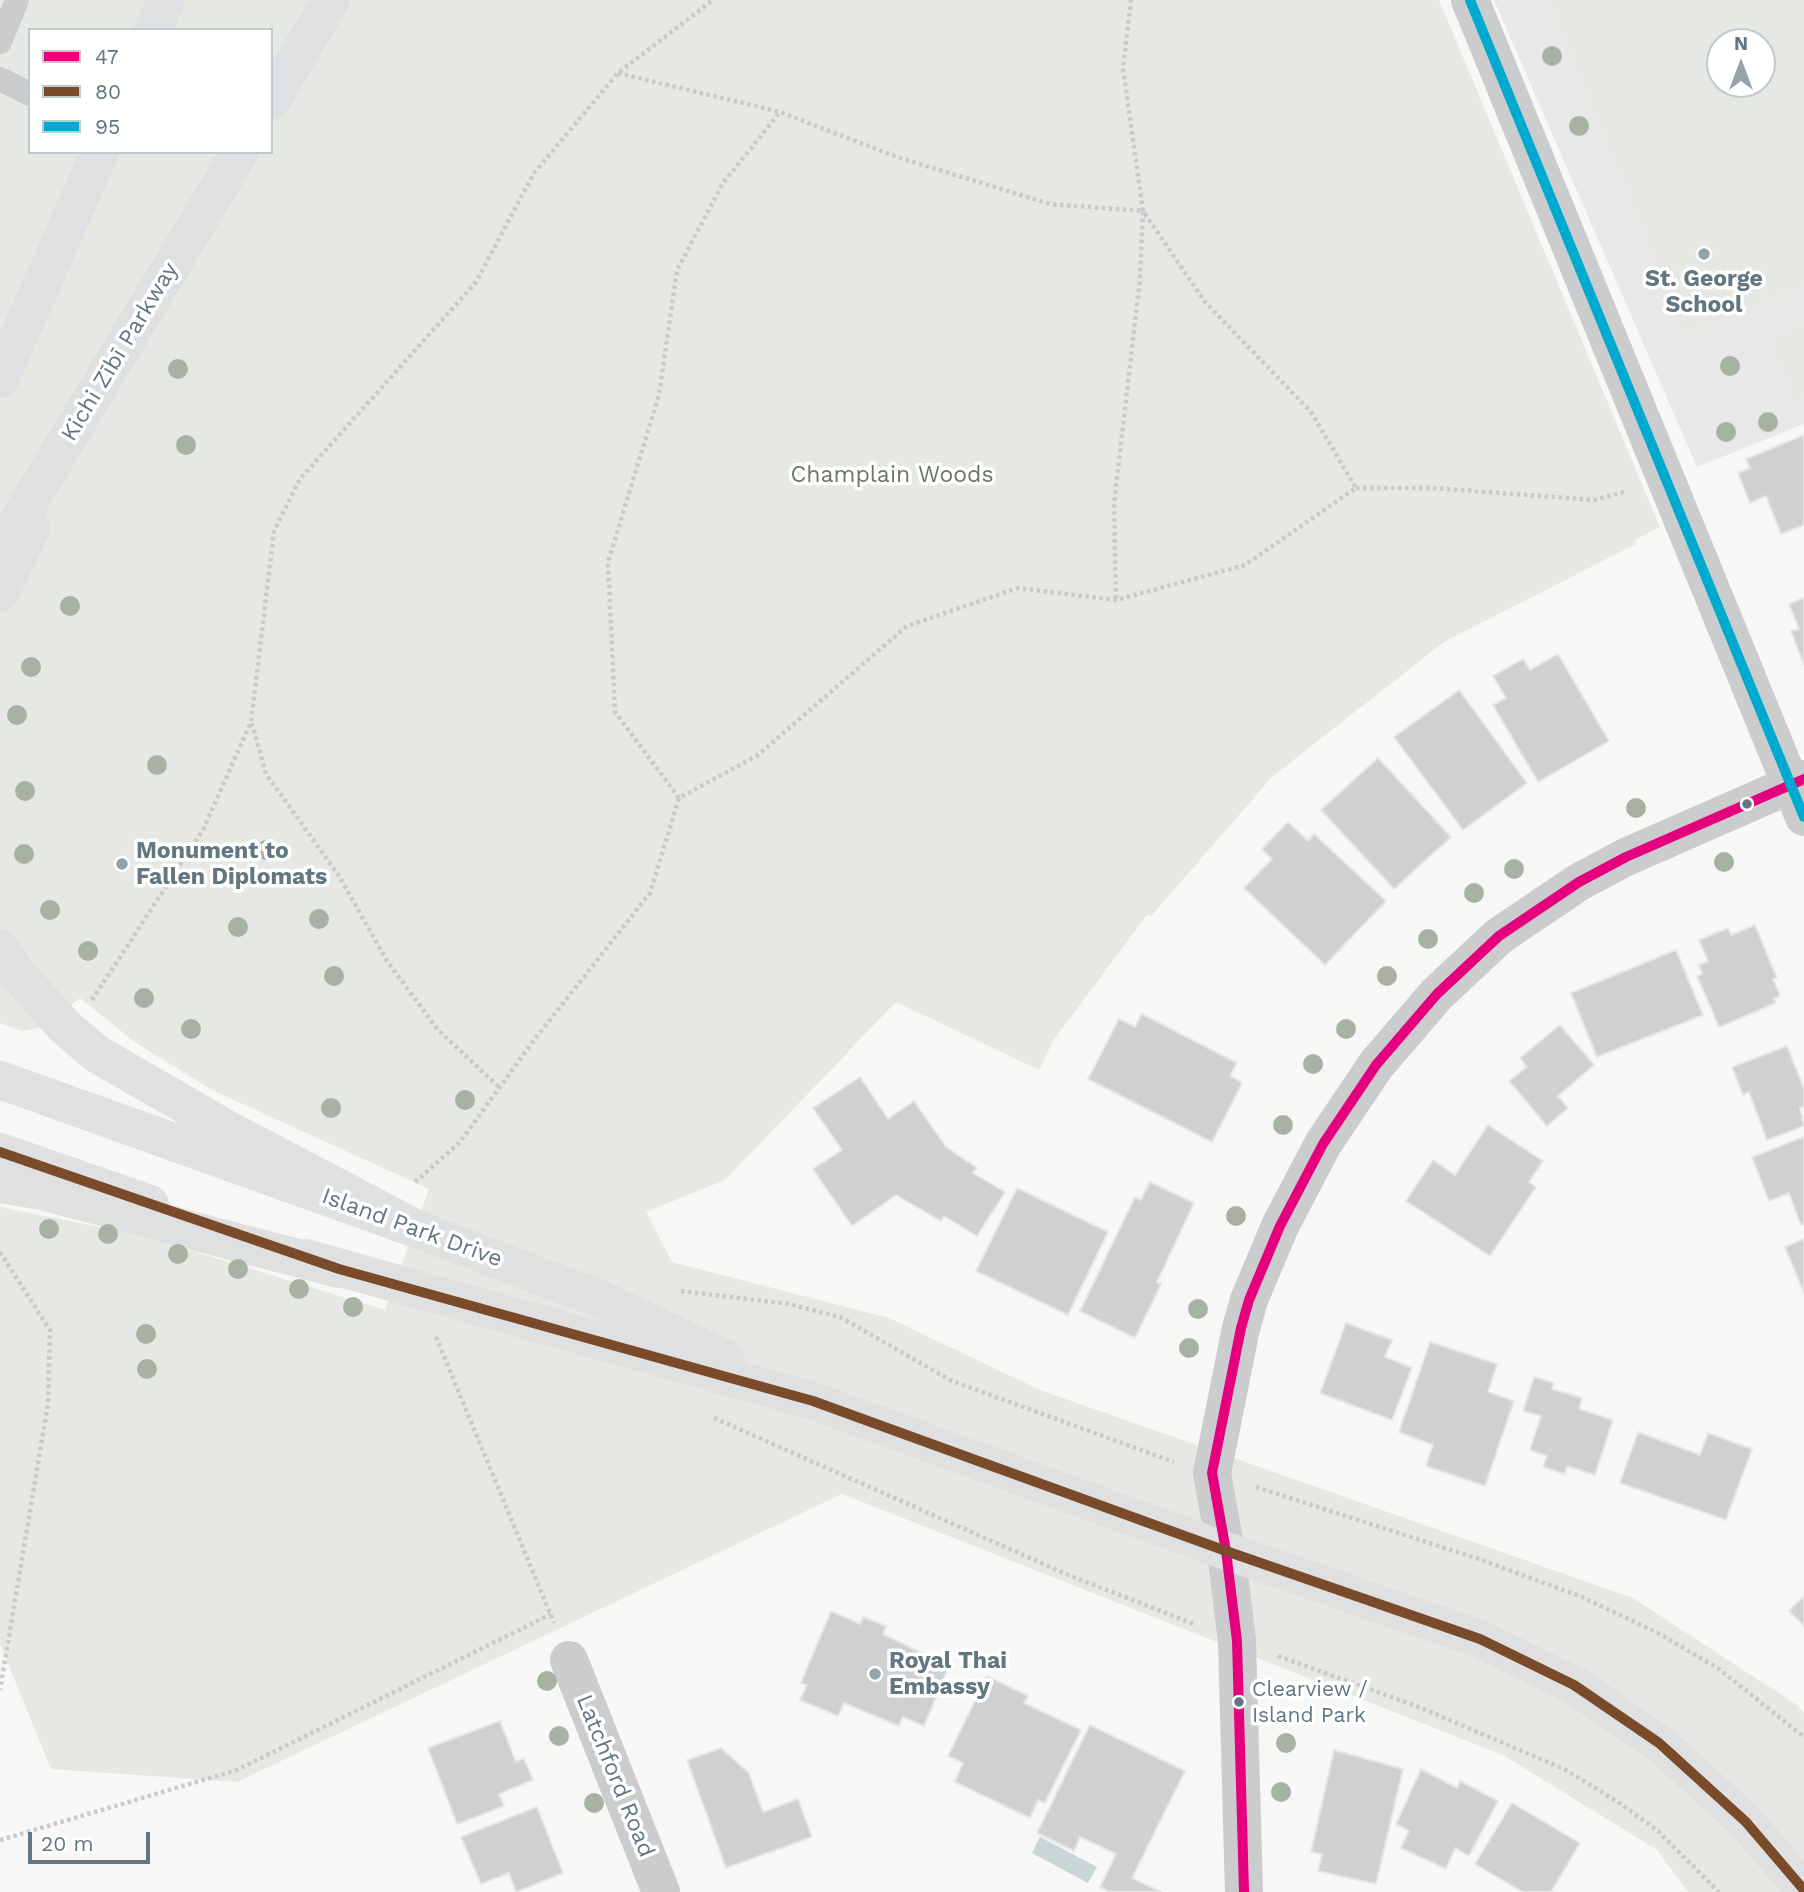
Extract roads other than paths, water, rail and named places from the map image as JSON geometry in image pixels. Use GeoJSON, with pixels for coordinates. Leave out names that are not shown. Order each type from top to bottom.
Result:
{"type":"FeatureCollection","features":[{"type":"Feature","properties":{"kind":"main road"},"geometry":{"type":"LineString","coordinates":[[154,28],[166,0]]}},
{"type":"Feature","properties":{"kind":"main road"},"geometry":{"type":"LineString","coordinates":[[273,98],[331,0]]}},
{"type":"Feature","properties":{"kind":"main road"},"geometry":{"type":"LineString","coordinates":[[0,379],[99,154]]}},
{"type":"Feature","properties":{"kind":"main road","name":"Kichi Zībī Parkway"},"geometry":{"type":"LineString","coordinates":[[0,551],[239,154]]}},
{"type":"Feature","properties":{"kind":"main road"},"geometry":{"type":"LineString","coordinates":[[0,329],[59,245]]}},
{"type":"Feature","properties":{"kind":"main road"},"geometry":{"type":"LineString","coordinates":[[0,593],[107,373]]}},
{"type":"Feature","properties":{"kind":"main road"},"geometry":{"type":"LineString","coordinates":[[0,949],[65,1027],[97,1054],[225,1128],[417,1229]]}},
{"type":"Feature","properties":{"kind":"main road","name":"Island Park Drive"},"geometry":{"type":"LineString","coordinates":[[0,1080],[417,1229],[602,1300],[813,1401]]}},
{"type":"Feature","properties":{"kind":"main road","name":"Island Park Drive"},"geometry":{"type":"LineString","coordinates":[[0,1152],[339,1269],[813,1401],[1226,1551],[1458,1630],[1513,1653],[1574,1685],[1631,1721],[1682,1761],[1752,1829],[1804,1890]]}},
{"type":"Feature","properties":{"kind":"main road"},"geometry":{"type":"LineString","coordinates":[[0,1184],[42,1191],[339,1269]]}},
{"type":"Feature","properties":{"kind":"street"},"geometry":{"type":"LineString","coordinates":[[1244,1892],[1237,1641],[1226,1551],[1212,1472],[1233,1362],[1249,1300],[1280,1226],[1323,1144],[1376,1065],[1405,1029],[1467,964],[1537,909],[1626,856],[1800,793],[1666,481],[1470,0]]}},
{"type":"Feature","properties":{"kind":"street","name":"Latchford Road"},"geometry":{"type":"LineString","coordinates":[[569,1660],[661,1892]]}},
{"type":"Feature","properties":{"kind":"lane"},"geometry":{"type":"LineString","coordinates":[[0,42],[17,0]]}},
{"type":"Feature","properties":{"kind":"lane"},"geometry":{"type":"LineString","coordinates":[[0,79],[28,93]]}},
{"type":"Feature","properties":{"kind":"place","name":"St. George School"},"geometry":{"type":"Point","coordinates":[1704,254]}},
{"type":"Feature","properties":{"kind":"place","name":"Monument to Fallen Diplomats"},"geometry":{"type":"Point","coordinates":[122,864]}},
{"type":"Feature","properties":{"kind":"place","name":"Royal Thai Embassy"},"geometry":{"type":"Point","coordinates":[875,1674]}},
{"type":"Feature","properties":{"kind":"place","name":"Clearview / Island Park"},"geometry":{"type":"Point","coordinates":[1239,1702]}},
{"type":"Feature","properties":{"kind":"park label","name":"Champlain Woods"},"geometry":{"type":"Point","coordinates":[892,475]}}]}
